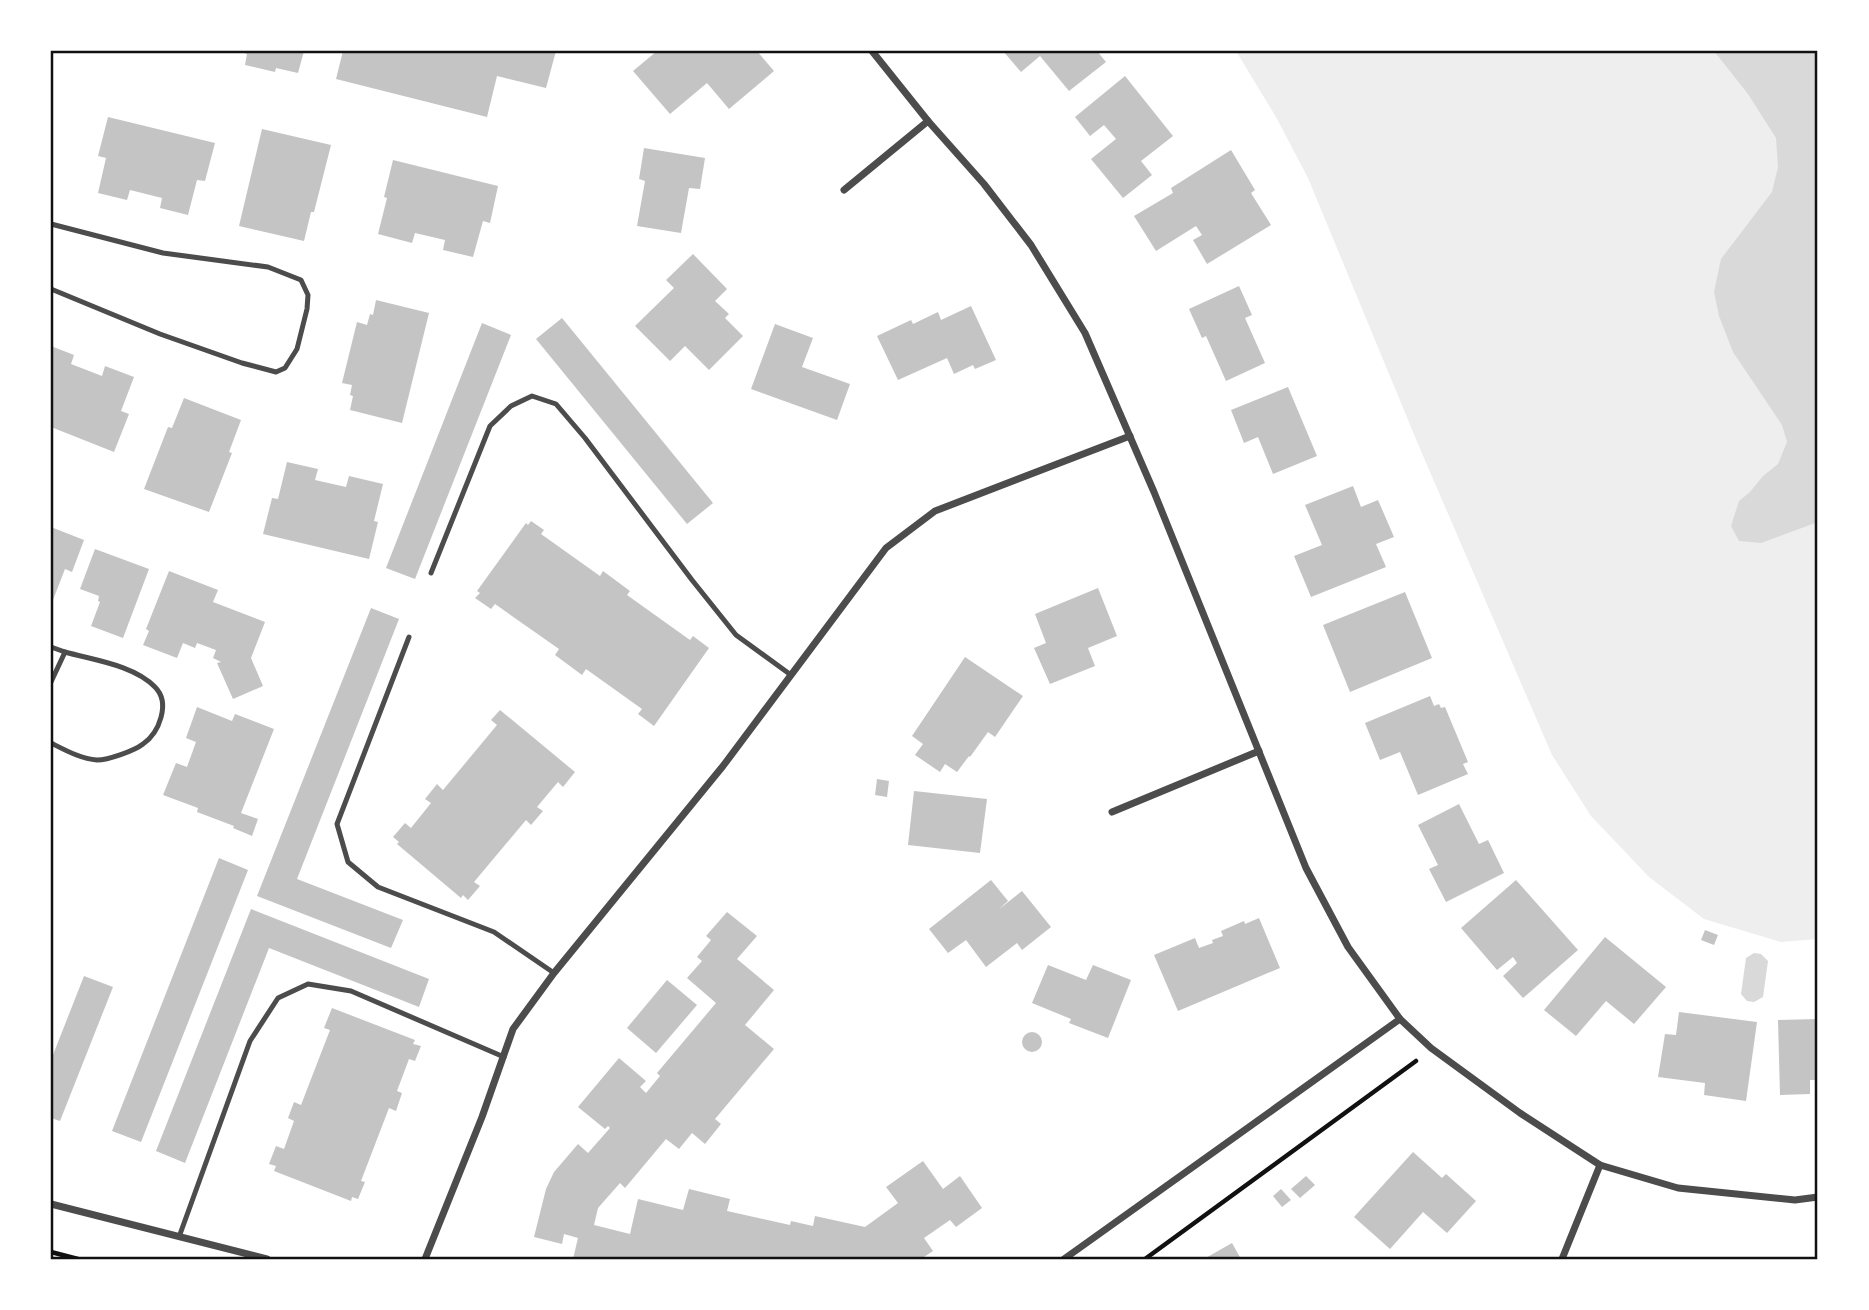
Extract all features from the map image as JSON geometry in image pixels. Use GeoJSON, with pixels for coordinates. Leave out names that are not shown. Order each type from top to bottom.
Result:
{"type":"FeatureCollection","features":[{"type":"Feature","properties":{"kind":"street"},"geometry":{"type":"LineString","coordinates":[[872,51],[928,121],[984,184],[1031,245],[1085,333],[1130,436],[1306,868],[1348,947],[1400,1019],[1431,1048],[1520,1113],[1600,1164],[1678,1188],[1795,1200],[1818,1198]]}},
{"type":"Feature","properties":{"kind":"street"},"geometry":{"type":"LineString","coordinates":[[845,190],[928,121]]}},
{"type":"Feature","properties":{"kind":"street"},"geometry":{"type":"LineString","coordinates":[[425,1259],[482,1117],[513,1029],[555,973],[723,766],[886,548],[935,512],[1130,436]]}},
{"type":"Feature","properties":{"kind":"street"},"geometry":{"type":"LineString","coordinates":[[1112,812],[1259,751]]}},
{"type":"Feature","properties":{"kind":"street"},"geometry":{"type":"LineString","coordinates":[[1064,1259],[1400,1019]]}},
{"type":"Feature","properties":{"kind":"street"},"geometry":{"type":"LineString","coordinates":[[1562,1259],[1600,1164]]}},
{"type":"Feature","properties":{"kind":"street"},"geometry":{"type":"LineString","coordinates":[[51,1204],[267,1259]]}},
{"type":"Feature","properties":{"kind":"lane"},"geometry":{"type":"LineString","coordinates":[[51,223],[163,254],[268,267],[301,280],[308,295],[297,349],[285,368],[276,372],[160,334],[51,289]]}},
{"type":"Feature","properties":{"kind":"lane"},"geometry":{"type":"LineString","coordinates":[[431,573],[490,426],[510,405],[532,396],[556,404],[736,635],[791,675]]}},
{"type":"Feature","properties":{"kind":"lane"},"geometry":{"type":"LineString","coordinates":[[409,637],[337,824],[348,862],[378,887],[494,932],[555,973]]}},
{"type":"Feature","properties":{"kind":"lane"},"geometry":{"type":"LineString","coordinates":[[51,647],[120,667],[146,680],[158,689],[163,707],[158,727],[144,744],[125,752],[98,760],[82,757],[51,743]]}},
{"type":"Feature","properties":{"kind":"lane"},"geometry":{"type":"LineString","coordinates":[[51,682],[65,652]]}},
{"type":"Feature","properties":{"kind":"lane"},"geometry":{"type":"LineString","coordinates":[[179,1237],[250,1041],[278,998],[308,984],[351,990],[504,1057]]}},
{"type":"Feature","properties":{"kind":"lane"},"geometry":{"type":"LineString","coordinates":[[1077,1250],[1080,1259]]}},
{"type":"Feature","properties":{"kind":"path"},"geometry":{"type":"LineString","coordinates":[[1145,1259],[1416,1061]]}},
{"type":"Feature","properties":{"kind":"path"},"geometry":{"type":"LineString","coordinates":[[51,1252],[78,1259]]}},
{"type":"Feature","properties":{"kind":"shaded area"},"geometry":{"type":"Polygon","coordinates":[[[1236,51],[1818,51],[1818,939],[1781,942],[1704,919],[1649,877],[1591,816],[1552,755],[1418,444],[1308,178],[1276,117],[1236,51]]]}},
{"type":"Feature","properties":{"kind":"shaded area"},"geometry":{"type":"Polygon","coordinates":[[[1714,51],[1818,51],[1818,522],[1761,543],[1739,541],[1731,526],[1739,501],[1778,464],[1787,442],[1782,425],[1733,352],[1719,316],[1714,292],[1721,259],[1772,192],[1778,167],[1776,138],[1748,94],[1714,51]]]}},
{"type":"Feature","properties":{"kind":"shaded area"},"geometry":{"type":"Polygon","coordinates":[[[1754,953],[1761,954],[1768,961],[1763,997],[1754,1002],[1747,1001],[1741,994],[1746,958],[1754,953]]]}},
{"type":"Feature","properties":{"kind":"building"},"geometry":{"type":"Polygon","coordinates":[[[239,51],[304,51],[298,73],[276,68],[275,72],[245,65],[247,54],[239,51]]]}},
{"type":"Feature","properties":{"kind":"building"},"geometry":{"type":"Polygon","coordinates":[[[343,51],[556,51],[546,88],[497,76],[487,117],[336,79],[343,51]]]}},
{"type":"Feature","properties":{"kind":"building"},"geometry":{"type":"Polygon","coordinates":[[[657,51],[757,51],[774,71],[729,109],[707,83],[670,114],[633,71],[657,51]]]}},
{"type":"Feature","properties":{"kind":"building"},"geometry":{"type":"Polygon","coordinates":[[[1003,51],[1097,51],[1106,62],[1069,91],[1040,56],[1021,72],[1003,51]]]}},
{"type":"Feature","properties":{"kind":"building"},"geometry":{"type":"Polygon","coordinates":[[[1125,76],[1173,136],[1141,161],[1152,175],[1123,198],[1091,159],[1116,139],[1104,125],[1090,136],[1075,117],[1125,76]]]}},
{"type":"Feature","properties":{"kind":"building"},"geometry":{"type":"Polygon","coordinates":[[[108,117],[215,143],[205,181],[197,180],[188,215],[160,208],[162,198],[130,190],[127,200],[98,193],[106,158],[98,156],[108,117]]]}},
{"type":"Feature","properties":{"kind":"building"},"geometry":{"type":"Polygon","coordinates":[[[262,129],[331,145],[304,241],[239,226],[262,129]]]}},
{"type":"Feature","properties":{"kind":"building"},"geometry":{"type":"Polygon","coordinates":[[[644,148],[705,158],[700,189],[689,188],[681,233],[637,226],[645,181],[639,179],[644,148]]]}},
{"type":"Feature","properties":{"kind":"building"},"geometry":{"type":"Polygon","coordinates":[[[1231,150],[1255,190],[1251,193],[1271,225],[1207,264],[1193,240],[1202,235],[1196,226],[1156,251],[1134,216],[1173,193],[1171,188],[1231,150]]]}},
{"type":"Feature","properties":{"kind":"building"},"geometry":{"type":"Polygon","coordinates":[[[393,160],[498,186],[490,223],[483,221],[473,257],[443,250],[445,240],[415,233],[412,243],[378,234],[393,160]]]}},
{"type":"Feature","properties":{"kind":"building"},"geometry":{"type":"Polygon","coordinates":[[[693,254],[727,289],[715,301],[729,314],[725,318],[743,336],[709,370],[685,346],[670,361],[635,326],[674,288],[666,280],[693,254]]]}},
{"type":"Feature","properties":{"kind":"building"},"geometry":{"type":"Polygon","coordinates":[[[1239,286],[1252,315],[1245,318],[1265,363],[1226,381],[1206,336],[1202,338],[1189,309],[1239,286]]]}},
{"type":"Feature","properties":{"kind":"building"},"geometry":{"type":"Polygon","coordinates":[[[376,300],[429,313],[402,423],[350,410],[352,385],[342,383],[357,322],[367,325],[370,314],[373,315],[376,300]]]}},
{"type":"Feature","properties":{"kind":"building"},"geometry":{"type":"Polygon","coordinates":[[[971,306],[996,360],[975,369],[973,365],[954,374],[947,358],[898,380],[877,336],[911,320],[913,324],[938,312],[941,320],[971,306]]]}},
{"type":"Feature","properties":{"kind":"building"},"geometry":{"type":"Polygon","coordinates":[[[562,318],[713,503],[687,524],[536,339],[562,318]]]}},
{"type":"Feature","properties":{"kind":"building"},"geometry":{"type":"Polygon","coordinates":[[[482,323],[511,335],[415,579],[386,568],[482,323]]]}},
{"type":"Feature","properties":{"kind":"building"},"geometry":{"type":"Polygon","coordinates":[[[775,324],[813,338],[802,367],[850,384],[837,420],[751,389],[775,324]]]}},
{"type":"Feature","properties":{"kind":"building"},"geometry":{"type":"Polygon","coordinates":[[[51,346],[74,355],[71,364],[102,376],[105,366],[134,377],[121,411],[129,414],[114,452],[51,427],[51,346]]]}},
{"type":"Feature","properties":{"kind":"building"},"geometry":{"type":"Polygon","coordinates":[[[1288,387],[1317,456],[1273,474],[1258,437],[1244,443],[1231,410],[1288,387]]]}},
{"type":"Feature","properties":{"kind":"building"},"geometry":{"type":"Polygon","coordinates":[[[184,398],[241,420],[229,452],[232,453],[209,512],[144,489],[168,427],[172,428],[184,398]]]}},
{"type":"Feature","properties":{"kind":"building"},"geometry":{"type":"Polygon","coordinates":[[[287,462],[318,469],[315,480],[346,487],[349,476],[383,484],[369,559],[263,534],[272,498],[278,499],[287,462]]]}},
{"type":"Feature","properties":{"kind":"building"},"geometry":{"type":"Polygon","coordinates":[[[1353,486],[1361,507],[1378,500],[1394,537],[1376,544],[1386,567],[1311,597],[1294,556],[1322,545],[1305,505],[1353,486]]]}},
{"type":"Feature","properties":{"kind":"building"},"geometry":{"type":"Polygon","coordinates":[[[531,521],[544,530],[541,534],[600,576],[603,571],[630,591],[627,595],[690,640],[693,636],[709,648],[654,726],[638,714],[642,709],[586,669],[582,675],[555,655],[559,649],[495,604],[491,609],[475,598],[480,593],[477,591],[526,523],[528,525],[531,521]]]}},
{"type":"Feature","properties":{"kind":"building"},"geometry":{"type":"Polygon","coordinates":[[[51,527],[84,540],[72,572],[65,569],[51,605],[51,527]]]}},
{"type":"Feature","properties":{"kind":"building"},"geometry":{"type":"Polygon","coordinates":[[[95,549],[149,569],[123,638],[91,626],[100,602],[99,596],[80,589],[95,549]]]}},
{"type":"Feature","properties":{"kind":"building"},"geometry":{"type":"Polygon","coordinates":[[[169,571],[218,590],[213,602],[265,622],[251,658],[263,686],[233,699],[217,663],[221,662],[213,658],[216,650],[197,643],[195,648],[183,643],[177,658],[143,645],[149,631],[146,629],[169,571]]]}},
{"type":"Feature","properties":{"kind":"building"},"geometry":{"type":"Polygon","coordinates":[[[1098,588],[1117,636],[1088,648],[1095,666],[1050,684],[1034,648],[1046,643],[1035,614],[1098,588]]]}},
{"type":"Feature","properties":{"kind":"building"},"geometry":{"type":"Polygon","coordinates":[[[1405,592],[1432,658],[1350,692],[1323,625],[1405,592]]]}},
{"type":"Feature","properties":{"kind":"building"},"geometry":{"type":"Polygon","coordinates":[[[371,608],[399,619],[297,879],[403,920],[391,948],[257,896],[371,608]]]}},
{"type":"Feature","properties":{"kind":"building"},"geometry":{"type":"Polygon","coordinates":[[[965,657],[1023,696],[995,737],[988,732],[957,772],[945,764],[940,772],[915,755],[923,744],[912,736],[965,657]]]}},
{"type":"Feature","properties":{"kind":"building"},"geometry":{"type":"Polygon","coordinates":[[[1430,696],[1434,706],[1439,704],[1441,708],[1445,707],[1468,762],[1463,764],[1468,774],[1418,795],[1400,752],[1380,760],[1365,723],[1430,696]]]}},
{"type":"Feature","properties":{"kind":"building"},"geometry":{"type":"Polygon","coordinates":[[[197,707],[232,721],[235,714],[274,729],[241,813],[258,819],[252,836],[197,812],[198,808],[163,795],[176,763],[187,767],[196,742],[186,738],[197,707]]]}},
{"type":"Feature","properties":{"kind":"building"},"geometry":{"type":"Polygon","coordinates":[[[500,710],[575,772],[563,787],[558,782],[537,807],[543,811],[531,825],[526,820],[474,882],[480,886],[468,900],[463,895],[461,898],[397,844],[399,842],[393,837],[405,823],[411,828],[431,803],[425,799],[437,784],[443,790],[497,725],[491,720],[500,710]]]}},
{"type":"Feature","properties":{"kind":"building"},"geometry":{"type":"Polygon","coordinates":[[[877,779],[889,781],[887,797],[875,795],[877,779]]]}},
{"type":"Feature","properties":{"kind":"building"},"geometry":{"type":"Polygon","coordinates":[[[914,791],[987,799],[980,853],[908,845],[914,791]]]}},
{"type":"Feature","properties":{"kind":"building"},"geometry":{"type":"Polygon","coordinates":[[[1459,804],[1479,844],[1488,840],[1504,873],[1446,902],[1429,869],[1438,865],[1418,825],[1459,804]]]}},
{"type":"Feature","properties":{"kind":"building"},"geometry":{"type":"Polygon","coordinates":[[[219,858],[248,870],[141,1142],[112,1131],[219,858]]]}},
{"type":"Feature","properties":{"kind":"building"},"geometry":{"type":"Polygon","coordinates":[[[991,880],[1008,901],[998,910],[1022,891],[1051,927],[1022,950],[1017,943],[986,967],[966,940],[948,953],[929,929],[991,880]]]}},
{"type":"Feature","properties":{"kind":"building"},"geometry":{"type":"Polygon","coordinates":[[[1516,880],[1578,950],[1523,998],[1503,976],[1517,963],[1513,957],[1497,970],[1461,928],[1516,880]]]}},
{"type":"Feature","properties":{"kind":"building"},"geometry":{"type":"Polygon","coordinates":[[[251,909],[429,979],[419,1007],[269,948],[185,1163],[156,1151],[251,909]]]}},
{"type":"Feature","properties":{"kind":"building"},"geometry":{"type":"Polygon","coordinates":[[[727,912],[757,936],[737,959],[774,990],[745,1025],[774,1049],[715,1119],[721,1124],[705,1144],[692,1133],[679,1149],[666,1139],[625,1188],[620,1183],[598,1208],[594,1225],[630,1234],[638,1199],[683,1210],[689,1189],[730,1199],[727,1211],[790,1225],[791,1221],[813,1226],[815,1216],[865,1227],[898,1203],[886,1187],[923,1161],[943,1189],[960,1176],[982,1208],[956,1227],[950,1220],[924,1238],[933,1251],[921,1259],[573,1259],[578,1238],[564,1234],[562,1244],[534,1237],[546,1189],[554,1172],[578,1144],[588,1153],[610,1128],[608,1126],[605,1129],[578,1107],[619,1058],[646,1081],[640,1087],[646,1093],[660,1076],[657,1073],[716,1003],[687,978],[702,961],[697,957],[711,940],[706,936],[727,912]]]}},
{"type":"Feature","properties":{"kind":"building"},"geometry":{"type":"Polygon","coordinates":[[[1259,918],[1280,968],[1178,1011],[1154,955],[1195,938],[1199,948],[1223,936],[1221,931],[1259,918]]]}},
{"type":"Feature","properties":{"kind":"building"},"geometry":{"type":"Polygon","coordinates":[[[1705,930],[1718,935],[1714,945],[1701,940],[1705,930]]]}},
{"type":"Feature","properties":{"kind":"building"},"geometry":{"type":"Polygon","coordinates":[[[1605,937],[1666,987],[1634,1024],[1606,1001],[1576,1036],[1544,1010],[1605,937]]]}},
{"type":"Feature","properties":{"kind":"building"},"geometry":{"type":"Polygon","coordinates":[[[1048,965],[1086,980],[1093,965],[1131,980],[1108,1038],[1069,1023],[1071,1019],[1032,1003],[1048,965]]]}},
{"type":"Feature","properties":{"kind":"building"},"geometry":{"type":"Polygon","coordinates":[[[84,976],[113,987],[60,1121],[51,1118],[51,1060],[84,976]]]}},
{"type":"Feature","properties":{"kind":"building"},"geometry":{"type":"Polygon","coordinates":[[[667,980],[697,1005],[656,1053],[627,1028],[667,980]]]}},
{"type":"Feature","properties":{"kind":"building"},"geometry":{"type":"Polygon","coordinates":[[[332,1008],[415,1040],[413,1044],[421,1046],[415,1061],[409,1059],[397,1091],[402,1093],[396,1111],[389,1108],[361,1181],[365,1182],[358,1199],[352,1197],[351,1201],[274,1171],[276,1166],[269,1164],[276,1146],[284,1149],[294,1121],[288,1118],[294,1102],[301,1105],[330,1030],[324,1028],[332,1008]]]}},
{"type":"Feature","properties":{"kind":"building"},"geometry":{"type":"Polygon","coordinates":[[[1679,1012],[1757,1022],[1746,1101],[1704,1095],[1705,1083],[1658,1077],[1665,1034],[1676,1035],[1679,1012]]]}},
{"type":"Feature","properties":{"kind":"building"},"geometry":{"type":"Polygon","coordinates":[[[1818,1019],[1818,1080],[1810,1080],[1810,1094],[1780,1095],[1778,1020],[1818,1019]]]}},
{"type":"Feature","properties":{"kind":"building"},"geometry":{"type":"Polygon","coordinates":[[[1028,1032],[1036,1032],[1042,1042],[1036,1052],[1028,1052],[1022,1046],[1022,1038],[1028,1032]]]}},
{"type":"Feature","properties":{"kind":"building"},"geometry":{"type":"Polygon","coordinates":[[[1413,1152],[1442,1178],[1446,1174],[1476,1201],[1447,1233],[1423,1212],[1390,1249],[1354,1217],[1413,1152]]]}},
{"type":"Feature","properties":{"kind":"building"},"geometry":{"type":"Polygon","coordinates":[[[1306,1176],[1315,1185],[1300,1198],[1291,1189],[1306,1176]]]}},
{"type":"Feature","properties":{"kind":"building"},"geometry":{"type":"Polygon","coordinates":[[[1281,1189],[1291,1200],[1282,1207],[1273,1196],[1281,1189]]]}},
{"type":"Feature","properties":{"kind":"building"},"geometry":{"type":"Polygon","coordinates":[[[1232,1243],[1241,1259],[1204,1259],[1232,1243]]]}}]}
